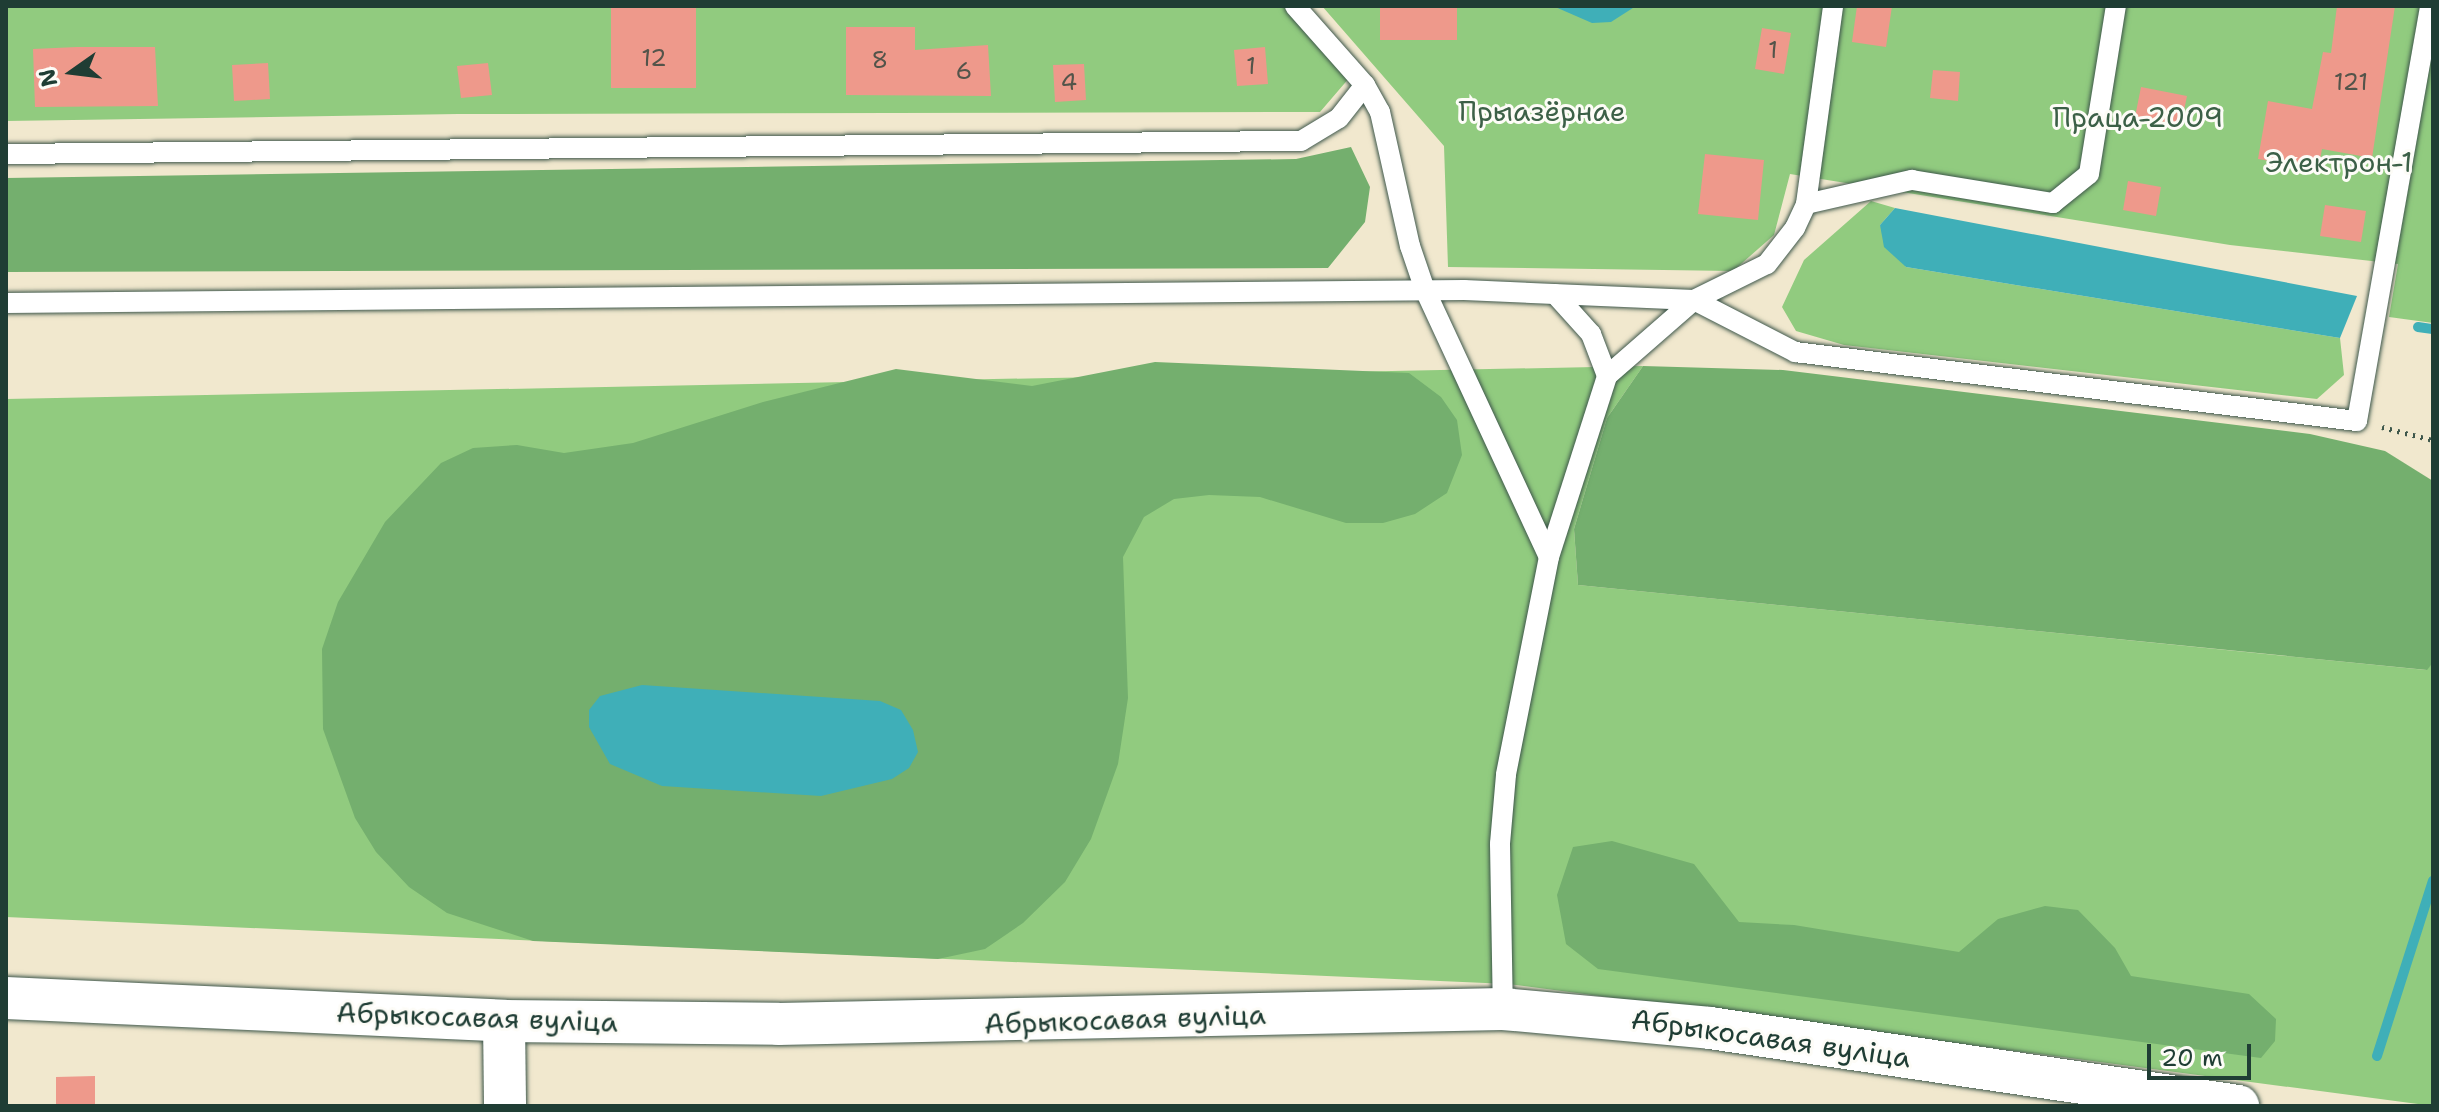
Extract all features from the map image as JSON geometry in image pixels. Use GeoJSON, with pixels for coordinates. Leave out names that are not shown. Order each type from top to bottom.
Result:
{"type":"FeatureCollection","features":[{"type":"Feature","properties":{"kind":"street","name":"Абрыкосавая вуліца"},"geometry":{"type":"LineString","coordinates":[[6,998],[504,1021],[959,1024],[1503,1009],[1710,1028],[2238,1106]]}},
{"type":"Feature","properties":{"kind":"street"},"geometry":{"type":"LineString","coordinates":[[504,1021],[505,1106]]}},
{"type":"Feature","properties":{"kind":"lane"},"geometry":{"type":"LineString","coordinates":[[1295,6],[1365,85],[1389,142],[1400,208],[1425,290],[1549,557]]}},
{"type":"Feature","properties":{"kind":"lane"},"geometry":{"type":"LineString","coordinates":[[1503,1009],[1500,844],[1506,775],[1549,557],[1607,376],[1694,300],[1767,264],[1795,228],[1806,204],[1833,6]]}},
{"type":"Feature","properties":{"kind":"lane"},"geometry":{"type":"LineString","coordinates":[[1806,204],[1912,180],[2053,203],[2089,174],[2116,6]]}},
{"type":"Feature","properties":{"kind":"lane"},"geometry":{"type":"LineString","coordinates":[[6,303],[1425,290],[1694,300],[1795,352],[2357,421],[2430,6]]}},
{"type":"Feature","properties":{"kind":"lane"},"geometry":{"type":"LineString","coordinates":[[6,154],[1301,141],[1339,118],[1365,85]]}},
{"type":"Feature","properties":{"kind":"lane"},"geometry":{"type":"LineString","coordinates":[[1555,294],[1591,334],[1607,376]]}},
{"type":"Feature","properties":{"kind":"path"},"geometry":{"type":"LineString","coordinates":[[2357,421],[2433,440]]}},
{"type":"Feature","properties":{"kind":"green space"},"geometry":{"type":"Polygon","coordinates":[[[6,6],[1284,6],[1350,77],[1320,112],[458,114],[6,121],[6,6]]]}},
{"type":"Feature","properties":{"kind":"green space"},"geometry":{"type":"Polygon","coordinates":[[[1322,6],[2433,6],[2433,323],[2389,317],[2398,264],[2230,245],[1790,174],[1774,235],[1733,271],[1448,267],[1444,146],[1322,6]]]}},
{"type":"Feature","properties":{"kind":"green space"},"geometry":{"type":"Polygon","coordinates":[[[1351,147],[1370,187],[1365,222],[1328,268],[6,272],[6,178],[1296,159],[1351,147]]]}},
{"type":"Feature","properties":{"kind":"green space"},"geometry":{"type":"Polygon","coordinates":[[[1871,201],[1895,208],[1880,225],[1906,267],[2340,338],[2344,375],[2317,399],[1844,345],[1796,331],[1782,307],[1804,260],[1871,201]]]}},
{"type":"Feature","properties":{"kind":"green space"},"geometry":{"type":"Polygon","coordinates":[[[1155,362],[1409,373],[1441,397],[1457,420],[1462,455],[1447,493],[1415,514],[1383,523],[1346,523],[1260,497],[1209,495],[1174,499],[1144,517],[1123,557],[1128,698],[1118,764],[1091,839],[1065,882],[1023,923],[985,949],[938,959],[533,941],[447,913],[409,887],[376,852],[355,818],[323,729],[322,649],[338,602],[385,522],[441,463],[473,448],[517,445],[564,453],[633,443],[763,402],[896,369],[1032,386],[1155,362]]]}},
{"type":"Feature","properties":{"kind":"green space"},"geometry":{"type":"Polygon","coordinates":[[[1643,366],[1607,418],[1574,529],[1578,585],[2426,670],[2433,663],[2433,1106],[1508,984],[6,917],[6,399],[1643,366]]]}},
{"type":"Feature","properties":{"kind":"green space"},"geometry":{"type":"Polygon","coordinates":[[[1643,366],[1783,370],[2310,434],[2385,451],[2433,481],[2433,663],[2427,670],[1578,585],[1574,529],[1607,418],[1643,366]]]}},
{"type":"Feature","properties":{"kind":"green space"},"geometry":{"type":"Polygon","coordinates":[[[1612,841],[1694,864],[1739,922],[1794,925],[1959,952],[1998,919],[2045,906],[2078,910],[2115,948],[2131,976],[2249,994],[2276,1019],[2275,1041],[2261,1058],[1598,969],[1566,944],[1557,895],[1573,847],[1612,841]]]}},
{"type":"Feature","properties":{"kind":"water"},"geometry":{"type":"Polygon","coordinates":[[[1553,6],[1636,6],[1611,22],[1592,23],[1553,6]]]}},
{"type":"Feature","properties":{"kind":"water"},"geometry":{"type":"Polygon","coordinates":[[[1895,208],[2357,296],[2340,338],[1906,267],[1884,247],[1880,225],[1895,208]]]}},
{"type":"Feature","properties":{"kind":"water"},"geometry":{"type":"Polygon","coordinates":[[[642,685],[880,701],[901,710],[913,730],[918,752],[909,768],[892,779],[821,796],[662,786],[610,764],[589,727],[589,710],[600,696],[642,685]]]}},
{"type":"Feature","properties":{"kind":"building"},"geometry":{"type":"Polygon","coordinates":[[[1380,6],[1457,6],[1457,40],[1380,40],[1380,6]]]}},
{"type":"Feature","properties":{"kind":"building"},"geometry":{"type":"Polygon","coordinates":[[[1857,6],[1892,6],[1886,47],[1852,42],[1857,6]]]}},
{"type":"Feature","properties":{"kind":"building"},"geometry":{"type":"Polygon","coordinates":[[[2337,6],[2395,6],[2372,158],[2322,149],[2318,169],[2258,159],[2268,101],[2312,109],[2323,52],[2331,53],[2337,6]]]}},
{"type":"Feature","properties":{"kind":"building"},"geometry":{"type":"Polygon","coordinates":[[[696,7],[696,88],[611,88],[611,8],[696,7]]]}},
{"type":"Feature","properties":{"kind":"building"},"geometry":{"type":"Polygon","coordinates":[[[846,27],[915,27],[915,50],[988,45],[991,96],[846,95],[846,27]]]}},
{"type":"Feature","properties":{"kind":"building"},"geometry":{"type":"Polygon","coordinates":[[[1762,28],[1791,33],[1784,74],[1755,69],[1762,28]]]}},
{"type":"Feature","properties":{"kind":"building"},"geometry":{"type":"Polygon","coordinates":[[[155,47],[158,106],[35,107],[33,49],[155,47]]]}},
{"type":"Feature","properties":{"kind":"building"},"geometry":{"type":"Polygon","coordinates":[[[1265,47],[1268,84],[1237,86],[1234,50],[1265,47]]]}},
{"type":"Feature","properties":{"kind":"building"},"geometry":{"type":"Polygon","coordinates":[[[268,63],[270,99],[234,101],[232,65],[268,63]]]}},
{"type":"Feature","properties":{"kind":"building"},"geometry":{"type":"Polygon","coordinates":[[[488,63],[492,95],[461,98],[457,66],[488,63]]]}},
{"type":"Feature","properties":{"kind":"building"},"geometry":{"type":"Polygon","coordinates":[[[1084,64],[1086,100],[1055,102],[1053,65],[1084,64]]]}},
{"type":"Feature","properties":{"kind":"building"},"geometry":{"type":"Polygon","coordinates":[[[1933,70],[1960,72],[1958,101],[1930,98],[1933,70]]]}},
{"type":"Feature","properties":{"kind":"building"},"geometry":{"type":"Polygon","coordinates":[[[2141,87],[2187,96],[2181,125],[2135,117],[2141,87]]]}},
{"type":"Feature","properties":{"kind":"building"},"geometry":{"type":"Polygon","coordinates":[[[1705,154],[1764,160],[1758,220],[1698,214],[1705,154]]]}},
{"type":"Feature","properties":{"kind":"building"},"geometry":{"type":"Polygon","coordinates":[[[2128,181],[2161,187],[2156,216],[2123,210],[2128,181]]]}},
{"type":"Feature","properties":{"kind":"building"},"geometry":{"type":"Polygon","coordinates":[[[2325,205],[2366,211],[2361,242],[2320,236],[2325,205]]]}},
{"type":"Feature","properties":{"kind":"building"},"geometry":{"type":"Polygon","coordinates":[[[95,1076],[95,1106],[56,1106],[56,1077],[95,1076]]]}},
{"type":"Feature","properties":{"kind":"waterway"},"geometry":{"type":"LineString","coordinates":[[2418,327],[2433,329]]}},
{"type":"Feature","properties":{"kind":"waterway"},"geometry":{"type":"LineString","coordinates":[[2377,1056],[2433,881]]}},
{"type":"Feature","properties":{"kind":"park label","name":"Прыазёрнае"},"geometry":{"type":"Point","coordinates":[1542,111]}},
{"type":"Feature","properties":{"kind":"park label","name":"Праца-2009"},"geometry":{"type":"Point","coordinates":[2138,117]}},
{"type":"Feature","properties":{"kind":"park label","name":"Электрон-1"},"geometry":{"type":"Point","coordinates":[2339,162]}}]}
